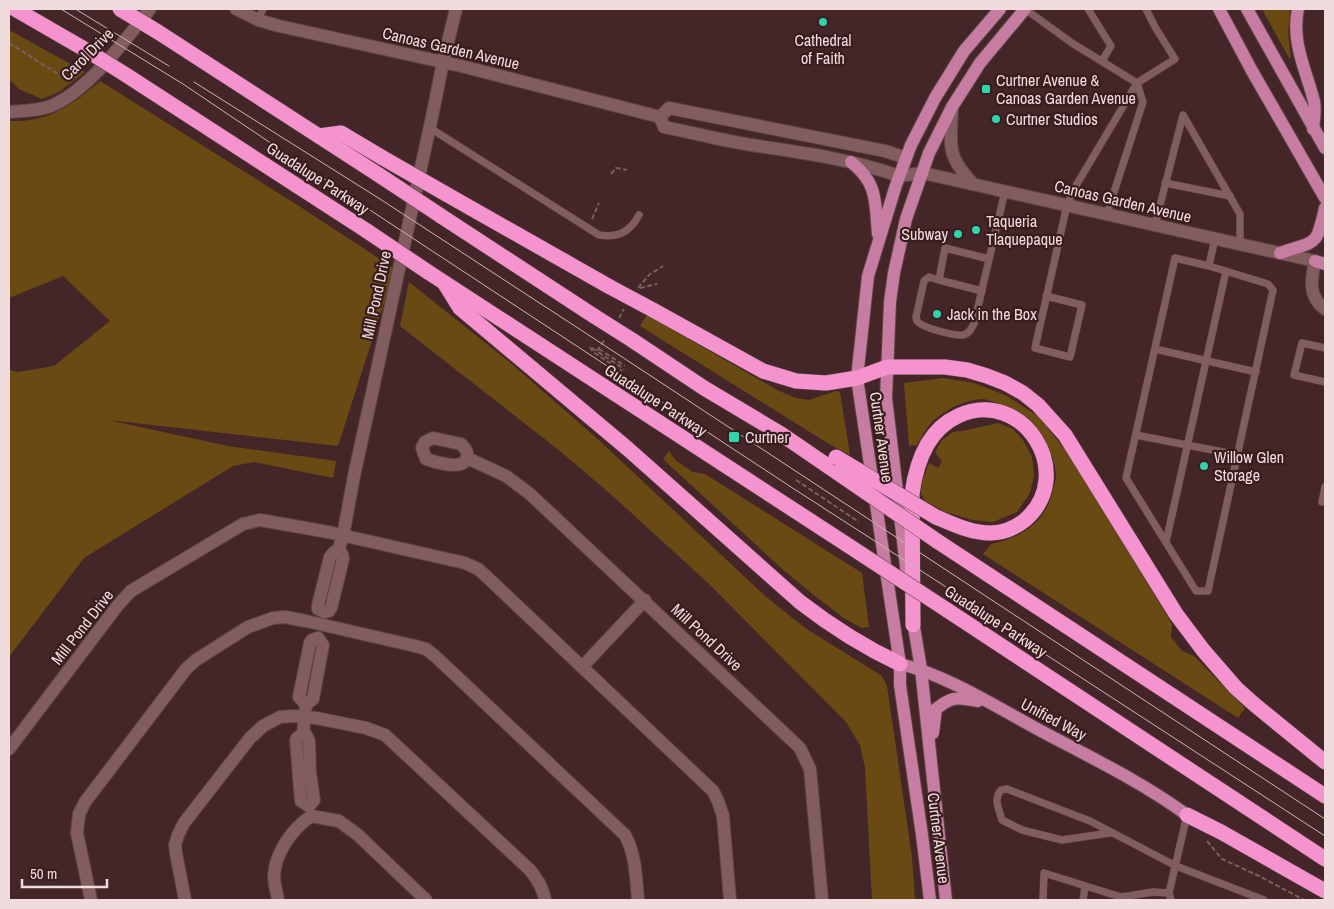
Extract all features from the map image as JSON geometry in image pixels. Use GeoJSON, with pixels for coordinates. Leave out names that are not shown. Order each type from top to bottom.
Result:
{"type":"FeatureCollection","features":[{"type":"Feature","properties":{"kind":"highway","name":"Guadalupe Parkway"},"geometry":{"type":"LineString","coordinates":[[15,9],[123,73],[367,231],[445,284],[846,544],[1325,859]]}},
{"type":"Feature","properties":{"kind":"highway"},"geometry":{"type":"LineString","coordinates":[[120,9],[319,136],[704,388],[808,452],[937,541],[1325,796]]}},
{"type":"Feature","properties":{"kind":"highway"},"geometry":{"type":"LineString","coordinates":[[319,136],[341,132],[383,158],[610,287],[763,371],[811,384],[826,384],[857,378],[887,367],[945,367],[967,370],[1005,383],[1038,405],[1065,435],[1176,614],[1202,650],[1236,688],[1325,762]]}},
{"type":"Feature","properties":{"kind":"highway"},"geometry":{"type":"LineString","coordinates":[[445,284],[460,308],[647,465],[800,602],[864,646],[900,664]]}},
{"type":"Feature","properties":{"kind":"highway"},"geometry":{"type":"LineString","coordinates":[[808,452],[836,457],[936,516],[965,529],[991,533],[1007,531],[1020,524],[1032,514],[1040,502],[1045,487],[1046,472],[1040,446],[1033,434],[1024,424],[1012,417],[998,411],[982,410],[965,413],[948,420],[926,445],[917,469],[912,494],[913,625]]}},
{"type":"Feature","properties":{"kind":"highway"},"geometry":{"type":"LineString","coordinates":[[1187,816],[1221,832],[1325,891]]}},
{"type":"Feature","properties":{"kind":"main road","name":"Curtner Avenue"},"geometry":{"type":"LineString","coordinates":[[930,900],[900,685],[900,664],[857,378],[868,276],[911,145],[935,98],[964,51],[1000,9]]}},
{"type":"Feature","properties":{"kind":"main road","name":"Curtner Avenue"},"geometry":{"type":"LineString","coordinates":[[946,900],[921,669],[913,625],[888,426],[886,398],[890,302],[894,273],[906,219],[929,153],[952,107],[980,63],[1025,9]]}},
{"type":"Feature","properties":{"kind":"main road"},"geometry":{"type":"LineString","coordinates":[[1219,9],[1252,72],[1325,198]]}},
{"type":"Feature","properties":{"kind":"main road"},"geometry":{"type":"LineString","coordinates":[[1247,9],[1325,148]]}},
{"type":"Feature","properties":{"kind":"main road"},"geometry":{"type":"LineString","coordinates":[[1298,9],[1296,24],[1297,43],[1314,103],[1314,129]]}},
{"type":"Feature","properties":{"kind":"main road"},"geometry":{"type":"LineString","coordinates":[[851,162],[861,170],[870,183],[874,198],[879,239]]}},
{"type":"Feature","properties":{"kind":"main road"},"geometry":{"type":"LineString","coordinates":[[1280,253],[1314,241],[1321,229],[1325,208]]}},
{"type":"Feature","properties":{"kind":"main road","name":"Unified Way"},"geometry":{"type":"LineString","coordinates":[[900,664],[921,669],[988,702],[1160,796],[1187,816]]}},
{"type":"Feature","properties":{"kind":"main road"},"geometry":{"type":"LineString","coordinates":[[931,753],[936,709],[954,698],[988,702]]}},
{"type":"Feature","properties":{"kind":"street","name":"Carol Drive"},"geometry":{"type":"LineString","coordinates":[[9,112],[33,111],[52,105],[79,87],[90,78],[124,41],[150,9]]}},
{"type":"Feature","properties":{"kind":"street","name":"Canoas Garden Avenue"},"geometry":{"type":"LineString","coordinates":[[236,9],[660,116]]}},
{"type":"Feature","properties":{"kind":"street","name":"Mill Pond Drive"},"geometry":{"type":"LineString","coordinates":[[310,811],[301,802],[296,740],[303,734],[305,711],[300,698],[310,643],[318,638],[322,618],[330,611],[343,560],[342,554],[338,551],[343,536],[354,476],[456,9]]}},
{"type":"Feature","properties":{"kind":"street"},"geometry":{"type":"LineString","coordinates":[[952,107],[951,148],[953,158],[958,168],[972,184]]}},
{"type":"Feature","properties":{"kind":"street","name":"Canoas Garden Avenue"},"geometry":{"type":"LineString","coordinates":[[660,116],[669,108],[885,151],[906,158],[923,173]]}},
{"type":"Feature","properties":{"kind":"street","name":"Canoas Garden Avenue"},"geometry":{"type":"LineString","coordinates":[[660,116],[664,127],[757,146],[798,151],[851,162],[900,176],[923,173],[1320,263]]}},
{"type":"Feature","properties":{"kind":"street"},"geometry":{"type":"LineString","coordinates":[[1320,263],[1311,279],[1312,292],[1318,304],[1325,309]]}},
{"type":"Feature","properties":{"kind":"street","name":"Mill Pond Drive"},"geometry":{"type":"LineString","coordinates":[[429,439],[461,444],[465,448],[467,458],[456,466],[426,459],[417,447],[429,439]]}},
{"type":"Feature","properties":{"kind":"street","name":"Mill Pond Drive"},"geometry":{"type":"LineString","coordinates":[[467,458],[506,476],[530,494],[645,600],[800,748],[810,769],[822,900]]}},
{"type":"Feature","properties":{"kind":"street","name":"Mill Pond Drive"},"geometry":{"type":"LineString","coordinates":[[9,749],[118,605],[131,592],[228,533],[253,520],[271,520],[465,563],[478,569],[713,791],[723,816],[730,900]]}},
{"type":"Feature","properties":{"kind":"street"},"geometry":{"type":"LineString","coordinates":[[582,668],[645,600]]}},
{"type":"Feature","properties":{"kind":"street"},"geometry":{"type":"LineString","coordinates":[[90,900],[77,833],[79,814],[85,802],[186,669],[196,660],[248,627],[263,620],[286,617],[322,618],[426,649],[449,667],[625,835],[630,844],[635,862],[638,900]]}},
{"type":"Feature","properties":{"kind":"street"},"geometry":{"type":"LineString","coordinates":[[185,900],[175,845],[184,823],[250,738],[263,726],[280,717],[293,716],[305,711],[385,735],[530,870],[539,881],[545,900]]}},
{"type":"Feature","properties":{"kind":"street"},"geometry":{"type":"LineString","coordinates":[[278,900],[274,878],[278,858],[283,846],[310,811],[339,820],[358,834],[426,900]]}},
{"type":"Feature","properties":{"kind":"lane"},"geometry":{"type":"LineString","coordinates":[[1025,9],[1072,43],[1137,83],[1143,102],[1106,214]]}},
{"type":"Feature","properties":{"kind":"lane"},"geometry":{"type":"LineString","coordinates":[[1088,9],[1111,46],[1102,62]]}},
{"type":"Feature","properties":{"kind":"lane"},"geometry":{"type":"LineString","coordinates":[[1046,296],[1082,305],[1070,357],[1035,348],[1046,296],[1068,205],[1074,189],[1137,83],[1175,59],[1146,9]]}},
{"type":"Feature","properties":{"kind":"lane"},"geometry":{"type":"LineString","coordinates":[[1155,225],[1183,115],[1240,214],[1240,244]]}},
{"type":"Feature","properties":{"kind":"lane"},"geometry":{"type":"LineString","coordinates":[[430,128],[599,234],[618,236],[634,225],[639,216]]}},
{"type":"Feature","properties":{"kind":"lane"},"geometry":{"type":"LineString","coordinates":[[1165,183],[1230,196]]}},
{"type":"Feature","properties":{"kind":"lane"},"geometry":{"type":"LineString","coordinates":[[982,291],[929,277],[924,281],[916,316],[920,324],[961,335],[969,332],[974,324],[982,291],[1005,191]]}},
{"type":"Feature","properties":{"kind":"lane"},"geometry":{"type":"LineString","coordinates":[[1209,266],[1215,238]]}},
{"type":"Feature","properties":{"kind":"lane"},"geometry":{"type":"LineString","coordinates":[[939,280],[945,248],[989,259]]}},
{"type":"Feature","properties":{"kind":"lane"},"geometry":{"type":"LineString","coordinates":[[1175,258],[1226,271],[1268,284],[1273,290],[1208,592],[1196,591],[1126,478],[1175,258]]}},
{"type":"Feature","properties":{"kind":"lane"},"geometry":{"type":"LineString","coordinates":[[1166,542],[1186,444],[1226,271]]}},
{"type":"Feature","properties":{"kind":"lane"},"geometry":{"type":"LineString","coordinates":[[1325,348],[1302,343],[1294,375],[1325,382]]}},
{"type":"Feature","properties":{"kind":"lane"},"geometry":{"type":"LineString","coordinates":[[1155,349],[1256,372]]}},
{"type":"Feature","properties":{"kind":"lane"},"geometry":{"type":"LineString","coordinates":[[1136,435],[1238,455]]}},
{"type":"Feature","properties":{"kind":"lane"},"geometry":{"type":"LineString","coordinates":[[1322,502],[1325,487]]}},
{"type":"Feature","properties":{"kind":"lane"},"geometry":{"type":"LineString","coordinates":[[1110,833],[1062,840],[1022,830],[1002,820],[996,800],[1001,790],[1007,789],[1090,821],[1176,866],[1253,898],[1264,900]]}},
{"type":"Feature","properties":{"kind":"lane"},"geometry":{"type":"LineString","coordinates":[[1044,900],[1044,874],[1121,899],[1153,892],[1170,896],[1187,816]]}},
{"type":"Feature","properties":{"kind":"lane"},"geometry":{"type":"LineString","coordinates":[[1083,900],[1085,887]]}},
{"type":"Feature","properties":{"kind":"path"},"geometry":{"type":"LineString","coordinates":[[9,43],[79,87]]}},
{"type":"Feature","properties":{"kind":"path"},"geometry":{"type":"LineString","coordinates":[[611,174],[616,168],[627,170]]}},
{"type":"Feature","properties":{"kind":"path"},"geometry":{"type":"LineString","coordinates":[[590,220],[599,203]]}},
{"type":"Feature","properties":{"kind":"path"},"geometry":{"type":"LineString","coordinates":[[638,288],[657,284]]}},
{"type":"Feature","properties":{"kind":"path"},"geometry":{"type":"LineString","coordinates":[[590,347],[624,369],[593,352],[590,347]]}},
{"type":"Feature","properties":{"kind":"path"},"geometry":{"type":"LineString","coordinates":[[599,349],[624,369]]}},
{"type":"Feature","properties":{"kind":"path"},"geometry":{"type":"LineString","coordinates":[[796,480],[859,522]]}},
{"type":"Feature","properties":{"kind":"path"},"geometry":{"type":"LineString","coordinates":[[1204,837],[1222,859],[1304,900]]}},
{"type":"Feature","properties":{"kind":"shaded area"},"geometry":{"type":"Polygon","coordinates":[[[1262,9],[1290,9],[1288,34],[1291,57],[1289,58],[1262,9]]]}},
{"type":"Feature","properties":{"kind":"shaded area"},"geometry":{"type":"Polygon","coordinates":[[[9,30],[85,72],[59,92],[42,99],[19,89],[9,79],[9,30]]]}},
{"type":"Feature","properties":{"kind":"shaded area"},"geometry":{"type":"Polygon","coordinates":[[[100,81],[395,269],[338,446],[108,420],[228,446],[336,461],[333,478],[254,462],[233,466],[84,558],[9,657],[9,370],[18,372],[54,366],[110,321],[63,276],[9,298],[9,121],[23,121],[48,116],[69,105],[100,81]]]}},
{"type":"Feature","properties":{"kind":"shaded area"},"geometry":{"type":"Polygon","coordinates":[[[409,282],[513,365],[601,442],[765,596],[805,628],[882,676],[887,686],[912,857],[915,900],[872,900],[865,768],[860,745],[846,722],[708,583],[615,498],[560,451],[400,326],[409,282]]]}},
{"type":"Feature","properties":{"kind":"shaded area"},"geometry":{"type":"Polygon","coordinates":[[[647,315],[777,390],[796,398],[809,400],[836,391],[840,392],[850,455],[829,444],[640,326],[647,315]]]}},
{"type":"Feature","properties":{"kind":"shaded area"},"geometry":{"type":"Polygon","coordinates":[[[943,378],[974,383],[1005,395],[1038,416],[1070,456],[1172,624],[1171,637],[1182,651],[1194,656],[1245,708],[1238,718],[983,554],[991,544],[1012,538],[1029,528],[1043,514],[1048,505],[1055,482],[1054,463],[1045,441],[1029,421],[1008,407],[984,399],[962,403],[944,412],[931,422],[917,445],[909,446],[904,383],[943,378]]]}},
{"type":"Feature","properties":{"kind":"shaded area"},"geometry":{"type":"Polygon","coordinates":[[[998,423],[1013,429],[1023,440],[1032,457],[1034,475],[1030,493],[1017,512],[993,522],[972,520],[946,512],[925,501],[921,494],[922,482],[929,463],[938,468],[942,462],[935,452],[942,440],[953,432],[998,423]]]}},
{"type":"Feature","properties":{"kind":"shaded area"},"geometry":{"type":"Polygon","coordinates":[[[669,451],[676,461],[693,472],[705,474],[862,573],[869,627],[862,628],[844,618],[780,567],[663,459],[669,451]]]}},
{"type":"Feature","properties":{"kind":"tram line"},"geometry":{"type":"LineString","coordinates":[[61,9],[183,84],[376,214],[943,585],[971,606],[1325,836]]}},
{"type":"Feature","properties":{"kind":"tram line"},"geometry":{"type":"LineString","coordinates":[[77,10],[169,66]]}},
{"type":"Feature","properties":{"kind":"tram line"},"geometry":{"type":"LineString","coordinates":[[194,82],[380,199],[1325,819]]}},
{"type":"Feature","properties":{"kind":"place","name":"Cathedral of Faith"},"geometry":{"type":"Point","coordinates":[823,22]}},
{"type":"Feature","properties":{"kind":"place","name":"Curtner Avenue & Canoas Garden Avenue"},"geometry":{"type":"Point","coordinates":[986,89]}},
{"type":"Feature","properties":{"kind":"place","name":"Curtner Studios"},"geometry":{"type":"Point","coordinates":[996,119]}},
{"type":"Feature","properties":{"kind":"place","name":"Taqueria Tlaquepaque"},"geometry":{"type":"Point","coordinates":[976,230]}},
{"type":"Feature","properties":{"kind":"place","name":"Subway"},"geometry":{"type":"Point","coordinates":[958,234]}},
{"type":"Feature","properties":{"kind":"place","name":"Jack in the Box"},"geometry":{"type":"Point","coordinates":[937,314]}},
{"type":"Feature","properties":{"kind":"place","name":"Curtner"},"geometry":{"type":"Point","coordinates":[734,437]}},
{"type":"Feature","properties":{"kind":"place","name":"Willow Glen Storage"},"geometry":{"type":"Point","coordinates":[1204,466]}}]}
